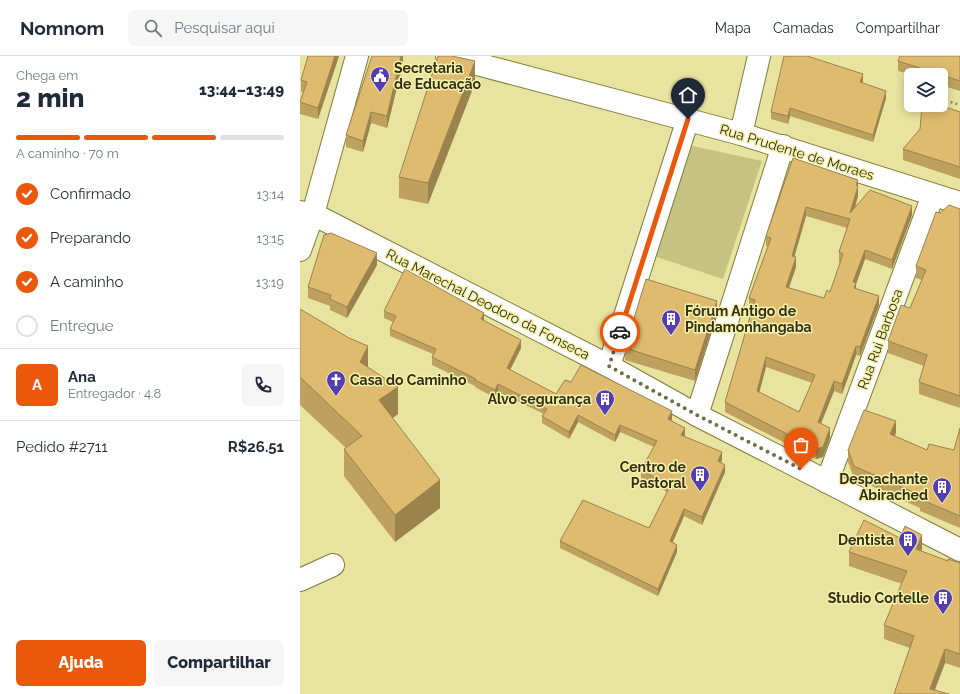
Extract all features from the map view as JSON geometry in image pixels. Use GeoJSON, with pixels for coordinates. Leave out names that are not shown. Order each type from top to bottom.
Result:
{"type":"FeatureCollection","features":[{"type":"Feature","properties":{"kind":"street"},"geometry":{"type":"LineString","coordinates":[[300,250],[307,213],[357,56]]}},
{"type":"Feature","properties":{"kind":"street","name":"Rua Prudente de Moraes"},"geometry":{"type":"LineString","coordinates":[[447,56],[688,119],[784,146],[960,203]]}},
{"type":"Feature","properties":{"kind":"street"},"geometry":{"type":"LineString","coordinates":[[741,134],[759,56]]}},
{"type":"Feature","properties":{"kind":"street"},"geometry":{"type":"LineString","coordinates":[[609,366],[688,119]]}},
{"type":"Feature","properties":{"kind":"street"},"geometry":{"type":"LineString","coordinates":[[697,415],[784,146]]}},
{"type":"Feature","properties":{"kind":"street","name":"Rua Rui Barbosa"},"geometry":{"type":"LineString","coordinates":[[827,482],[933,195]]}},
{"type":"Feature","properties":{"kind":"street","name":"Rua Marechal Deodoro da Fonseca"},"geometry":{"type":"LineString","coordinates":[[307,213],[609,366],[697,415],[960,550]]}},
{"type":"Feature","properties":{"kind":"street"},"geometry":{"type":"LineString","coordinates":[[300,580],[333,565]]}},
{"type":"Feature","properties":{"kind":"path"},"geometry":{"type":"LineString","coordinates":[[948,101],[960,105]]}},
{"type":"Feature","properties":{"kind":"shaded area"},"geometry":{"type":"Polygon","coordinates":[[[688,145],[762,161],[723,279],[654,256],[688,145]]]}},
{"type":"Feature","properties":{"kind":"building"},"geometry":{"type":"Polygon","coordinates":[[[308,56],[335,56],[318,108],[300,102],[307,82],[301,80],[308,56]]]}},
{"type":"Feature","properties":{"kind":"building","name":"Secretaria de Educação"},"geometry":{"type":"Polygon","coordinates":[[[372,56],[401,56],[387,116],[371,112],[363,141],[346,135],[372,56]]]}},
{"type":"Feature","properties":{"kind":"building"},"geometry":{"type":"Polygon","coordinates":[[[438,56],[452,56],[475,61],[428,183],[399,177],[438,56]]]}},
{"type":"Feature","properties":{"kind":"building"},"geometry":{"type":"Polygon","coordinates":[[[784,56],[807,56],[863,74],[860,82],[886,91],[873,135],[790,108],[788,116],[771,112],[784,56]]]}},
{"type":"Feature","properties":{"kind":"building"},"geometry":{"type":"Polygon","coordinates":[[[900,56],[960,56],[960,81],[948,77],[948,68],[920,68],[898,61],[900,56]]]}},
{"type":"Feature","properties":{"kind":"building"},"geometry":{"type":"Polygon","coordinates":[[[948,108],[960,112],[960,167],[903,149],[920,129],[921,112],[948,112],[948,108]]]}},
{"type":"Feature","properties":{"kind":"building"},"geometry":{"type":"Polygon","coordinates":[[[793,158],[858,180],[856,185],[858,186],[850,213],[870,190],[912,206],[892,260],[865,250],[853,282],[856,283],[854,288],[879,296],[860,347],[856,346],[842,384],[834,381],[818,422],[830,428],[823,447],[816,449],[725,402],[755,300],[749,298],[771,238],[766,236],[793,158]],[[806,207],[792,256],[796,257],[786,287],[824,298],[827,290],[830,292],[843,254],[839,252],[850,219],[806,207]],[[766,357],[757,391],[799,412],[815,375],[766,357]]]}},
{"type":"Feature","properties":{"kind":"building"},"geometry":{"type":"Polygon","coordinates":[[[949,205],[960,209],[960,396],[919,382],[927,355],[888,341],[901,305],[910,308],[926,270],[916,266],[936,212],[940,213],[949,205]]]}},
{"type":"Feature","properties":{"kind":"building"},"geometry":{"type":"Polygon","coordinates":[[[331,233],[377,253],[347,307],[330,299],[331,295],[308,287],[324,235],[331,233]]]}},
{"type":"Feature","properties":{"kind":"building"},"geometry":{"type":"Polygon","coordinates":[[[405,269],[484,313],[481,319],[521,340],[507,368],[556,394],[565,380],[571,382],[581,365],[672,411],[668,419],[685,428],[681,435],[722,452],[718,461],[725,465],[702,517],[684,509],[670,541],[677,545],[658,589],[560,541],[583,500],[649,528],[670,486],[641,470],[657,441],[620,425],[615,435],[578,415],[569,432],[542,416],[547,409],[498,384],[495,390],[475,380],[476,379],[432,357],[436,349],[390,329],[396,316],[384,311],[405,269]]]}},
{"type":"Feature","properties":{"kind":"building","name":"Fórum Antigo de Pindamonhangaba"},"geometry":{"type":"Polygon","coordinates":[[[646,279],[717,301],[695,370],[625,348],[646,279]]]}},
{"type":"Feature","properties":{"kind":"building"},"geometry":{"type":"Polygon","coordinates":[[[300,309],[349,338],[368,346],[360,362],[398,387],[379,400],[440,480],[395,515],[344,449],[362,436],[300,377],[300,309]]]}},
{"type":"Feature","properties":{"kind":"building"},"geometry":{"type":"Polygon","coordinates":[[[864,410],[896,421],[890,434],[927,450],[929,444],[954,450],[960,428],[960,516],[920,499],[922,496],[854,466],[848,450],[864,410]]]}},
{"type":"Feature","properties":{"kind":"building"},"geometry":{"type":"Polygon","coordinates":[[[864,520],[900,538],[905,526],[922,535],[916,549],[948,561],[948,559],[960,563],[960,654],[945,649],[930,689],[949,694],[894,694],[914,636],[884,625],[907,571],[849,552],[864,520]]]}},
{"type":"Feature","properties":{"kind":"way so far"},"geometry":{"type":"LineString","coordinates":[[620,332],[609,366],[697,415],[801,469]]}},
{"type":"Feature","properties":{"kind":"place","name":"Secretaria de Educação"},"geometry":{"type":"Point","coordinates":[380,93]}},
{"type":"Feature","properties":{"kind":"place","name":"Fórum Antigo de Pindamonhangaba"},"geometry":{"type":"Point","coordinates":[671,336]}},
{"type":"Feature","properties":{"kind":"place","name":"Casa do Caminho"},"geometry":{"type":"Point","coordinates":[336,397]}},
{"type":"Feature","properties":{"kind":"place","name":"Alvo segurança"},"geometry":{"type":"Point","coordinates":[605,416]}},
{"type":"Feature","properties":{"kind":"place","name":"Centro de Pastoral"},"geometry":{"type":"Point","coordinates":[700,492]}},
{"type":"Feature","properties":{"kind":"place","name":"Despachante Abirached"},"geometry":{"type":"Point","coordinates":[942,504]}},
{"type":"Feature","properties":{"kind":"place","name":"Dentista"},"geometry":{"type":"Point","coordinates":[908,557]}},
{"type":"Feature","properties":{"kind":"place","name":"Studio Cortelle"},"geometry":{"type":"Point","coordinates":[943,615]}},
{"type":"Feature","properties":{"kind":"route"},"geometry":{"type":"LineString","coordinates":[[620,332],[688,119]]}}]}
